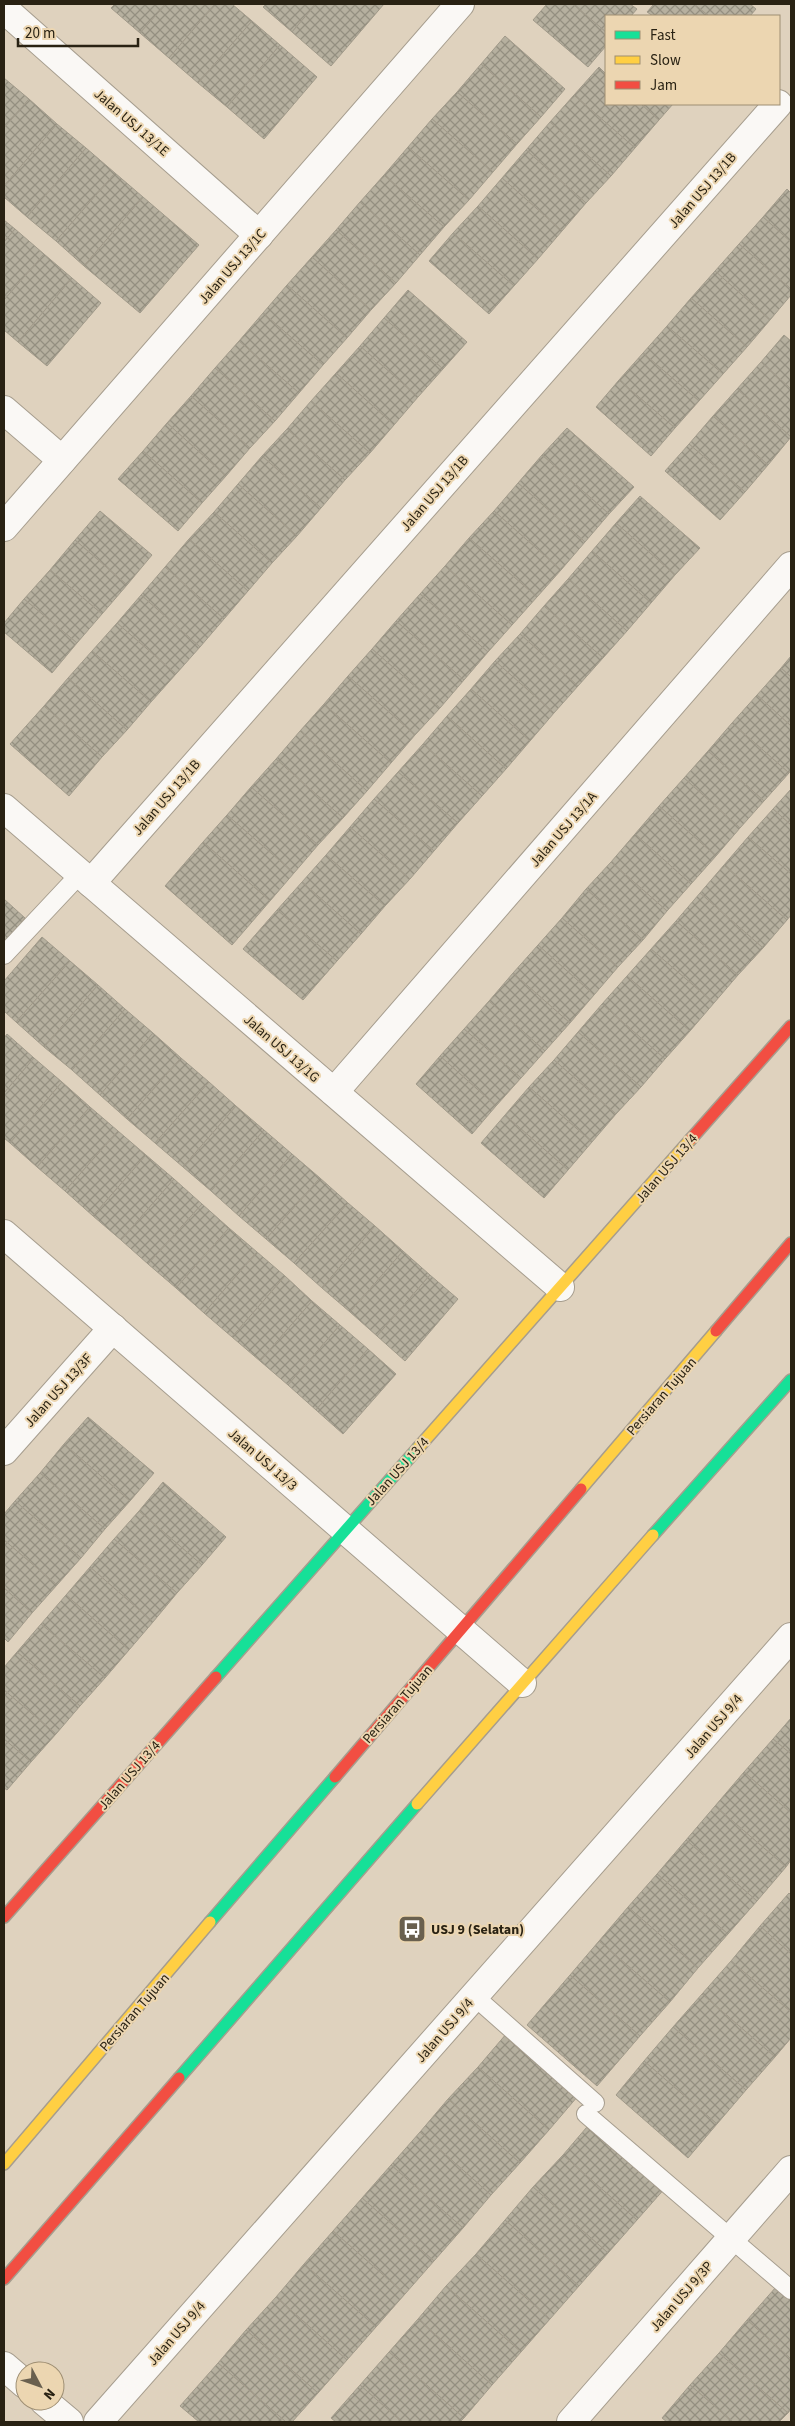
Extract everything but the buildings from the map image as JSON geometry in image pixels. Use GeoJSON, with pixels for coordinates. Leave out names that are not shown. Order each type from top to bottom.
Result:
{"type":"FeatureCollection","features":[{"type":"Feature","properties":{"kind":"main road","name":"Jalan USJ 13/4"},"geometry":{"type":"LineString","coordinates":[[4,1917],[791,1026]]}},
{"type":"Feature","properties":{"kind":"main road","name":"Persiaran Tujuan"},"geometry":{"type":"LineString","coordinates":[[4,2164],[791,1244]]}},
{"type":"Feature","properties":{"kind":"main road"},"geometry":{"type":"LineString","coordinates":[[4,2280],[522,1683],[791,1380]]}},
{"type":"Feature","properties":{"kind":"street","name":"Jalan USJ 13/1C"},"geometry":{"type":"LineString","coordinates":[[4,527],[460,4]]}},
{"type":"Feature","properties":{"kind":"street","name":"Jalan USJ 13/1E"},"geometry":{"type":"LineString","coordinates":[[4,9],[259,235]]}},
{"type":"Feature","properties":{"kind":"street","name":"Jalan USJ 13/1B"},"geometry":{"type":"LineString","coordinates":[[780,101],[791,89]]}},
{"type":"Feature","properties":{"kind":"street","name":"Jalan USJ 13/1B"},"geometry":{"type":"LineString","coordinates":[[86,879],[776,105]]}},
{"type":"Feature","properties":{"kind":"street"},"geometry":{"type":"LineString","coordinates":[[4,410],[62,460]]}},
{"type":"Feature","properties":{"kind":"street","name":"Jalan USJ 13/1A"},"geometry":{"type":"LineString","coordinates":[[334,1092],[791,566]]}},
{"type":"Feature","properties":{"kind":"street","name":"Jalan USJ 13/1G"},"geometry":{"type":"LineString","coordinates":[[4,808],[560,1287]]}},
{"type":"Feature","properties":{"kind":"street","name":"Jalan USJ 13/3"},"geometry":{"type":"LineString","coordinates":[[4,1234],[522,1683]]}},
{"type":"Feature","properties":{"kind":"street","name":"Jalan USJ 13/3F"},"geometry":{"type":"LineString","coordinates":[[4,1451],[113,1328]]}},
{"type":"Feature","properties":{"kind":"street","name":"Jalan USJ 9/4"},"geometry":{"type":"LineString","coordinates":[[98,2422],[791,1637]]}},
{"type":"Feature","properties":{"kind":"street","name":"Jalan USJ 9/3P"},"geometry":{"type":"LineString","coordinates":[[571,2422],[791,2170]]}},
{"type":"Feature","properties":{"kind":"street"},"geometry":{"type":"LineString","coordinates":[[4,2366],[15,2375]]}},
{"type":"Feature","properties":{"kind":"street"},"geometry":{"type":"LineString","coordinates":[[56,2411],[69,2422]]}},
{"type":"Feature","properties":{"kind":"lane"},"geometry":{"type":"LineString","coordinates":[[4,955],[86,879]]}},
{"type":"Feature","properties":{"kind":"lane"},"geometry":{"type":"LineString","coordinates":[[474,1996],[731,2238],[791,2290]]}},
{"type":"Feature","properties":{"kind":"traffic: fast"},"geometry":{"type":"LineString","coordinates":[[653,1535],[791,1380]]}},
{"type":"Feature","properties":{"kind":"traffic: fast"},"geometry":{"type":"LineString","coordinates":[[216,1677],[418,1448]]}},
{"type":"Feature","properties":{"kind":"traffic: fast"},"geometry":{"type":"LineString","coordinates":[[210,1922],[335,1777]]}},
{"type":"Feature","properties":{"kind":"traffic: fast"},"geometry":{"type":"LineString","coordinates":[[179,2078],[417,1804]]}},
{"type":"Feature","properties":{"kind":"traffic: slow"},"geometry":{"type":"LineString","coordinates":[[418,1448],[691,1139]]}},
{"type":"Feature","properties":{"kind":"traffic: slow"},"geometry":{"type":"LineString","coordinates":[[581,1489],[716,1331]]}},
{"type":"Feature","properties":{"kind":"traffic: slow"},"geometry":{"type":"LineString","coordinates":[[417,1804],[653,1535]]}},
{"type":"Feature","properties":{"kind":"traffic: slow"},"geometry":{"type":"LineString","coordinates":[[4,2164],[210,1922]]}},
{"type":"Feature","properties":{"kind":"traffic: jam"},"geometry":{"type":"LineString","coordinates":[[691,1139],[791,1026]]}},
{"type":"Feature","properties":{"kind":"traffic: jam"},"geometry":{"type":"LineString","coordinates":[[716,1331],[791,1243]]}},
{"type":"Feature","properties":{"kind":"traffic: jam"},"geometry":{"type":"LineString","coordinates":[[335,1777],[581,1489]]}},
{"type":"Feature","properties":{"kind":"traffic: jam"},"geometry":{"type":"LineString","coordinates":[[4,1917],[216,1677]]}},
{"type":"Feature","properties":{"kind":"traffic: jam"},"geometry":{"type":"LineString","coordinates":[[4,2279],[179,2078]]}},
{"type":"Feature","properties":{"kind":"place","name":"USJ 9 (Selatan)"},"geometry":{"type":"Point","coordinates":[412,1929]}}]}
